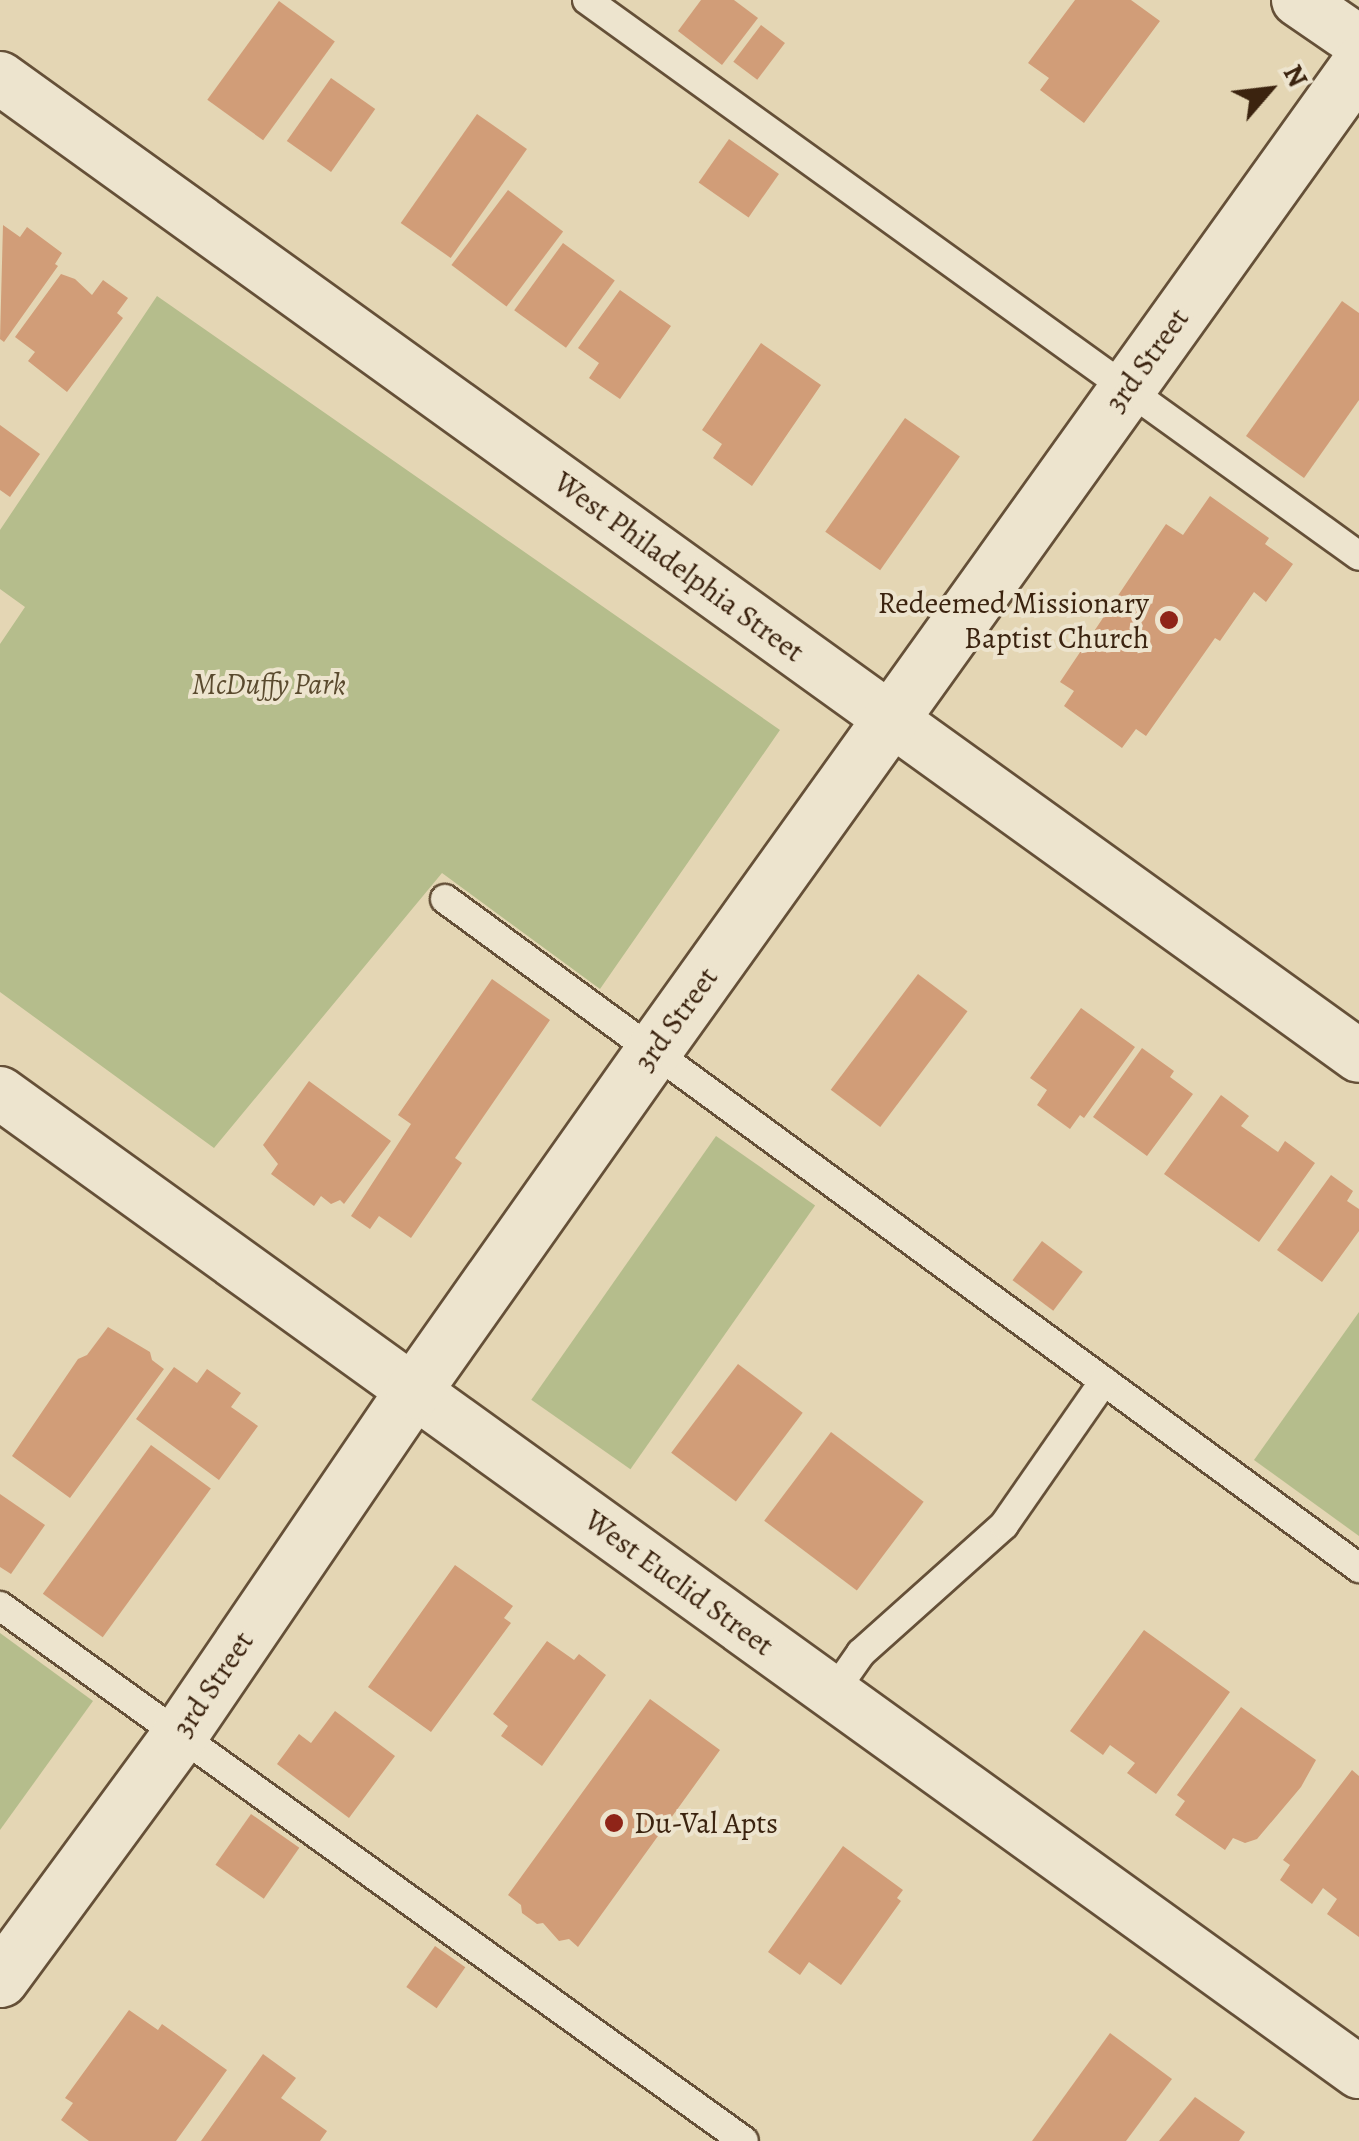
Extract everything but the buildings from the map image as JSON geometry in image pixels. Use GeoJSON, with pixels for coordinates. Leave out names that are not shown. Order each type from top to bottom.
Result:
{"type":"FeatureCollection","features":[{"type":"Feature","properties":{"kind":"street"},"geometry":{"type":"LineString","coordinates":[[1298,0],[1359,42]]}},
{"type":"Feature","properties":{"kind":"street","name":"3rd Street"},"geometry":{"type":"LineString","coordinates":[[0,1979],[179,1735],[413,1390],[652,1052],[1359,64]]}},
{"type":"Feature","properties":{"kind":"street","name":"West Philadelphia Street"},"geometry":{"type":"LineString","coordinates":[[0,78],[1359,1056]]}},
{"type":"Feature","properties":{"kind":"street","name":"West Euclid Street"},"geometry":{"type":"LineString","coordinates":[[0,1093],[1359,2072]]}},
{"type":"Feature","properties":{"kind":"lane"},"geometry":{"type":"LineString","coordinates":[[588,0],[1359,556]]}},
{"type":"Feature","properties":{"kind":"lane"},"geometry":{"type":"LineString","coordinates":[[445,899],[1359,1568]]}},
{"type":"Feature","properties":{"kind":"lane"},"geometry":{"type":"LineString","coordinates":[[832,1694],[861,1653],[1004,1525],[1104,1381]]}},
{"type":"Feature","properties":{"kind":"lane"},"geometry":{"type":"LineString","coordinates":[[0,1606],[744,2141]]}},
{"type":"Feature","properties":{"kind":"green space","name":"McDuffy Park"},"geometry":{"type":"Polygon","coordinates":[[[157,296],[780,730],[600,989],[442,873],[214,1148],[0,992],[0,644],[25,607],[0,589],[0,530],[157,296]]]}},
{"type":"Feature","properties":{"kind":"green space"},"geometry":{"type":"Polygon","coordinates":[[[716,1136],[815,1205],[630,1469],[531,1400],[716,1136]]]}},
{"type":"Feature","properties":{"kind":"green space"},"geometry":{"type":"Polygon","coordinates":[[[1359,1312],[1359,1536],[1254,1460],[1359,1312]]]}},
{"type":"Feature","properties":{"kind":"green space"},"geometry":{"type":"Polygon","coordinates":[[[0,1633],[93,1701],[0,1830],[0,1633]]]}},
{"type":"Feature","properties":{"kind":"place","name":"Redeemed Missionary Baptist Church"},"geometry":{"type":"Point","coordinates":[1169,620]}},
{"type":"Feature","properties":{"kind":"place","name":"Du-Val Apts"},"geometry":{"type":"Point","coordinates":[614,1823]}}]}
